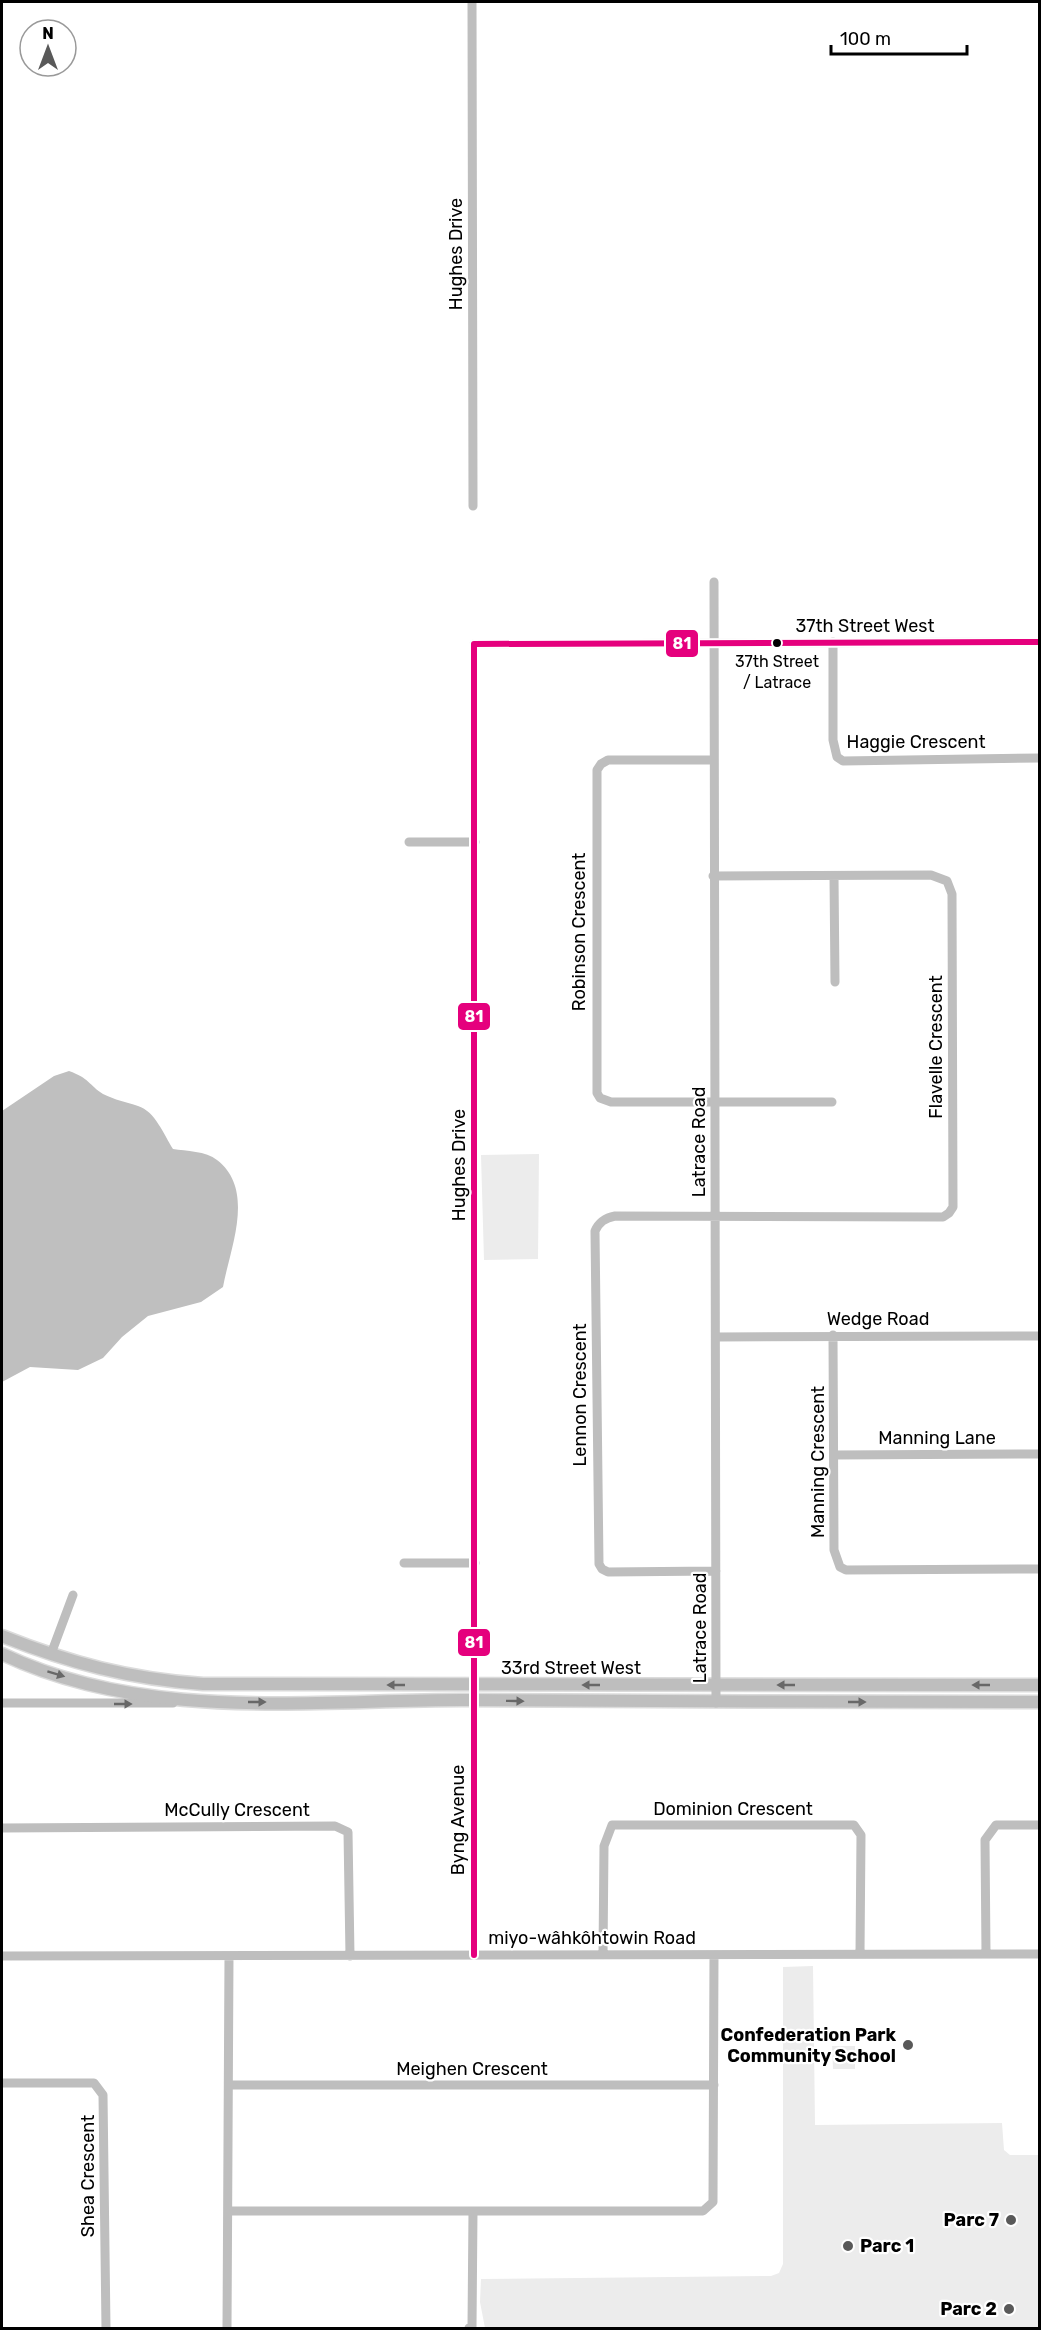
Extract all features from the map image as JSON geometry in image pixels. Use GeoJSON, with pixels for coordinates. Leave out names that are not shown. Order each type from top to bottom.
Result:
{"type":"FeatureCollection","features":[{"type":"Feature","properties":{"kind":"main road","name":"33rd Street West"},"geometry":{"type":"LineString","coordinates":[[2,1636],[51,1654],[127,1676],[204,1684],[1040,1685]]}},
{"type":"Feature","properties":{"kind":"main road","name":"33rd Street West"},"geometry":{"type":"LineString","coordinates":[[2,1654],[87,1684],[199,1703],[475,1700],[716,1703],[1040,1702]]}},
{"type":"Feature","properties":{"kind":"street","name":"Hughes Drive"},"geometry":{"type":"LineString","coordinates":[[472,2],[473,506]]}},
{"type":"Feature","properties":{"kind":"street","name":"Latrace Road"},"geometry":{"type":"LineString","coordinates":[[714,582],[716,1703]]}},
{"type":"Feature","properties":{"kind":"street","name":"Haggie Crescent"},"geometry":{"type":"LineString","coordinates":[[833,642],[833,741],[837,757],[843,761],[1040,758]]}},
{"type":"Feature","properties":{"kind":"street","name":"37th Street West"},"geometry":{"type":"LineString","coordinates":[[474,644],[1040,642]]}},
{"type":"Feature","properties":{"kind":"street","name":"Hughes Drive"},"geometry":{"type":"LineString","coordinates":[[474,644],[475,1686]]}},
{"type":"Feature","properties":{"kind":"street","name":"Robinson Crescent"},"geometry":{"type":"LineString","coordinates":[[713,759],[608,760],[597,770],[596,1087],[600,1098],[611,1102],[715,1102]]}},
{"type":"Feature","properties":{"kind":"street"},"geometry":{"type":"LineString","coordinates":[[409,842],[475,842]]}},
{"type":"Feature","properties":{"kind":"street","name":"Flavelle Crescent"},"geometry":{"type":"LineString","coordinates":[[713,876],[932,874],[947,881],[951,887],[953,1207],[949,1214],[943,1216],[715,1216]]}},
{"type":"Feature","properties":{"kind":"street"},"geometry":{"type":"LineString","coordinates":[[834,876],[835,982]]}},
{"type":"Feature","properties":{"kind":"street"},"geometry":{"type":"LineString","coordinates":[[715,1102],[832,1102]]}},
{"type":"Feature","properties":{"kind":"street","name":"Lennon Crescent"},"geometry":{"type":"LineString","coordinates":[[715,1216],[615,1216],[603,1220],[595,1231],[599,1564],[608,1572],[716,1571]]}},
{"type":"Feature","properties":{"kind":"street","name":"Manning Crescent"},"geometry":{"type":"LineString","coordinates":[[833,1335],[834,1550],[840,1567],[846,1570],[1040,1569]]}},
{"type":"Feature","properties":{"kind":"street","name":"Wedge Road"},"geometry":{"type":"LineString","coordinates":[[717,1336],[1040,1336]]}},
{"type":"Feature","properties":{"kind":"street","name":"Manning Lane"},"geometry":{"type":"LineString","coordinates":[[834,1455],[1040,1454]]}},
{"type":"Feature","properties":{"kind":"street"},"geometry":{"type":"LineString","coordinates":[[404,1563],[475,1563]]}},
{"type":"Feature","properties":{"kind":"street"},"geometry":{"type":"LineString","coordinates":[[51,1654],[73,1595]]}},
{"type":"Feature","properties":{"kind":"street","name":"Byng Avenue"},"geometry":{"type":"LineString","coordinates":[[474,1955],[475,1686]]}},
{"type":"Feature","properties":{"kind":"street","name":"33rd Street West"},"geometry":{"type":"LineString","coordinates":[[2,1703],[199,1703]]}},
{"type":"Feature","properties":{"kind":"street","name":"Dominion Crescent"},"geometry":{"type":"LineString","coordinates":[[603,1954],[604,1846],[612,1825],[854,1825],[861,1835],[861,1953]]}},
{"type":"Feature","properties":{"kind":"street"},"geometry":{"type":"LineString","coordinates":[[986,1954],[985,1840],[996,1825],[1040,1825]]}},
{"type":"Feature","properties":{"kind":"street","name":"McCully Crescent"},"geometry":{"type":"LineString","coordinates":[[2,1828],[335,1826],[348,1832],[350,1956]]}},
{"type":"Feature","properties":{"kind":"street","name":"miyo-wâhkôhtowin Road"},"geometry":{"type":"LineString","coordinates":[[2,1956],[1040,1954]]}},
{"type":"Feature","properties":{"kind":"street"},"geometry":{"type":"LineString","coordinates":[[228,2211],[703,2211],[713,2202],[714,1955]]}},
{"type":"Feature","properties":{"kind":"street"},"geometry":{"type":"LineString","coordinates":[[228,2328],[229,1956]]}},
{"type":"Feature","properties":{"kind":"street","name":"Shea Crescent"},"geometry":{"type":"LineString","coordinates":[[2,2083],[94,2083],[104,2095],[106,2328]]}},
{"type":"Feature","properties":{"kind":"street","name":"Meighen Crescent"},"geometry":{"type":"LineString","coordinates":[[229,2085],[714,2085]]}},
{"type":"Feature","properties":{"kind":"street"},"geometry":{"type":"LineString","coordinates":[[470,2328],[472,2327],[473,2211]]}},
{"type":"Feature","properties":{"kind":"shaded area"},"geometry":{"type":"Polygon","coordinates":[[[69,1071],[85,1079],[103,1094],[144,1109],[158,1124],[173,1149],[202,1153],[212,1157],[229,1172],[238,1203],[234,1238],[223,1287],[201,1302],[148,1316],[122,1337],[103,1358],[78,1370],[30,1367],[2,1382],[2,1111],[54,1076],[69,1071]]]}},
{"type":"Feature","properties":{"kind":"shaded area"},"geometry":{"type":"Polygon","coordinates":[[[539,1154],[538,1259],[484,1260],[481,1155],[539,1154]]]}},
{"type":"Feature","properties":{"kind":"shaded area"},"geometry":{"type":"Polygon","coordinates":[[[813,1966],[815,2125],[1002,2123],[1004,2150],[1010,2155],[1039,2155],[1039,2328],[485,2328],[480,2302],[481,2279],[771,2276],[779,2273],[783,2264],[783,1967],[813,1966]]]}},
{"type":"Feature","properties":{"kind":"shaded area"},"geometry":{"type":"Polygon","coordinates":[[[832,2046],[855,2046],[855,2069],[833,2069],[832,2046]]]}},
{"type":"Feature","properties":{"kind":"transit line","name":"81"},"geometry":{"type":"LineString","coordinates":[[474,1955],[474,644],[1040,642]]}},
{"type":"Feature","properties":{"kind":"place","name":"37th Street / Latrace"},"geometry":{"type":"Point","coordinates":[777,643]}},
{"type":"Feature","properties":{"kind":"place","name":"Confederation Park Community School"},"geometry":{"type":"Point","coordinates":[908,2045]}},
{"type":"Feature","properties":{"kind":"place","name":"Parc 7"},"geometry":{"type":"Point","coordinates":[1011,2220]}},
{"type":"Feature","properties":{"kind":"place","name":"Parc 1"},"geometry":{"type":"Point","coordinates":[848,2246]}},
{"type":"Feature","properties":{"kind":"place","name":"Parc 2"},"geometry":{"type":"Point","coordinates":[1009,2309]}}]}
